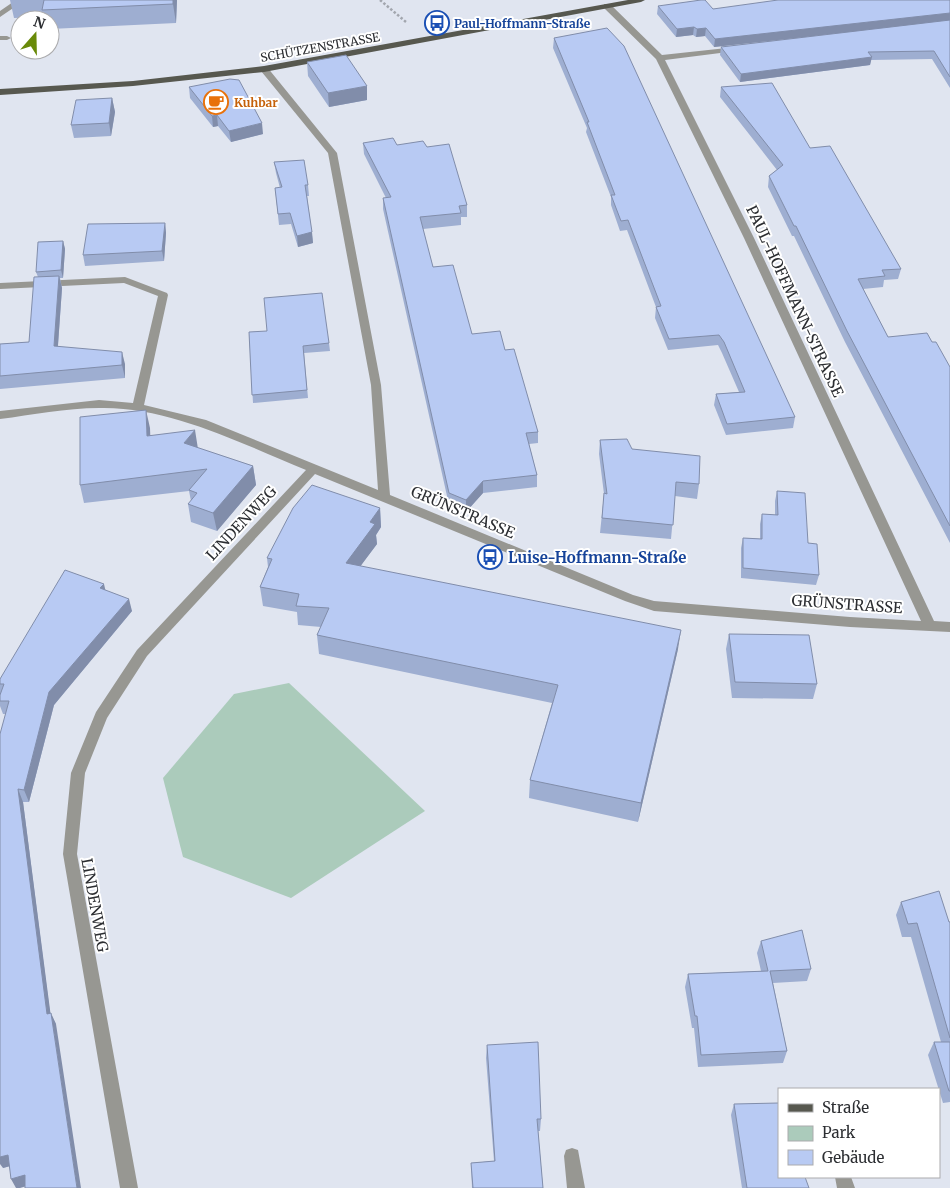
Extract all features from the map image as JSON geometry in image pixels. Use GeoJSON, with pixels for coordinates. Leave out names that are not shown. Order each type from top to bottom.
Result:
{"type":"FeatureCollection","features":[{"type":"Feature","properties":{"kind":"main road","name":"SCHÜTZENSTRASSE"},"geometry":{"type":"LineString","coordinates":[[0,92],[120,86],[210,77],[427,40],[641,0]]}},
{"type":"Feature","properties":{"kind":"street"},"geometry":{"type":"LineString","coordinates":[[0,15],[21,0]]}},
{"type":"Feature","properties":{"kind":"street","name":"PAUL-HOFFMANN-STRASSE"},"geometry":{"type":"LineString","coordinates":[[607,6],[660,58],[749,238],[930,626]]}},
{"type":"Feature","properties":{"kind":"street"},"geometry":{"type":"LineString","coordinates":[[660,58],[747,48]]}},
{"type":"Feature","properties":{"kind":"street"},"geometry":{"type":"LineString","coordinates":[[264,69],[332,153],[376,385],[384,497]]}},
{"type":"Feature","properties":{"kind":"street"},"geometry":{"type":"LineString","coordinates":[[0,286],[125,280],[163,295],[138,407]]}},
{"type":"Feature","properties":{"kind":"street","name":"GRÜNSTRASSE"},"geometry":{"type":"LineString","coordinates":[[0,415],[99,404],[138,407],[202,423],[629,598],[654,606],[850,622],[950,627]]}},
{"type":"Feature","properties":{"kind":"street","name":"LINDENWEG"},"geometry":{"type":"LineString","coordinates":[[129,1188],[70,854],[78,772],[101,716],[142,653],[314,468]]}},
{"type":"Feature","properties":{"kind":"street"},"geometry":{"type":"LineString","coordinates":[[572,1156],[576,1188]]}},
{"type":"Feature","properties":{"kind":"path"},"geometry":{"type":"LineString","coordinates":[[380,0],[427,40]]}},
{"type":"Feature","properties":{"kind":"green space"},"geometry":{"type":"Polygon","coordinates":[[[289,683],[425,811],[291,898],[183,857],[163,778],[234,694],[289,683]]]}},
{"type":"Feature","properties":{"kind":"building"},"geometry":{"type":"Polygon","coordinates":[[[44,0],[173,0],[173,4],[42,10],[44,0]]]}},
{"type":"Feature","properties":{"kind":"building"},"geometry":{"type":"Polygon","coordinates":[[[705,0],[713,9],[778,0],[950,0],[950,13],[715,39],[706,28],[677,29],[658,6],[705,0]]]}},
{"type":"Feature","properties":{"kind":"building"},"geometry":{"type":"Polygon","coordinates":[[[950,20],[950,77],[934,51],[868,52],[872,57],[741,74],[721,47],[950,20]]]}},
{"type":"Feature","properties":{"kind":"building"},"geometry":{"type":"Polygon","coordinates":[[[607,28],[624,46],[795,417],[727,424],[716,394],[745,392],[724,342],[719,335],[669,339],[656,307],[661,306],[628,220],[621,221],[611,195],[615,195],[587,122],[589,122],[554,38],[607,28]]]}},
{"type":"Feature","properties":{"kind":"building"},"geometry":{"type":"Polygon","coordinates":[[[346,55],[367,86],[328,93],[307,62],[346,55]]]}},
{"type":"Feature","properties":{"kind":"building"},"geometry":{"type":"Polygon","coordinates":[[[230,79],[239,80],[262,123],[229,131],[217,115],[212,116],[189,87],[230,79]]]}},
{"type":"Feature","properties":{"kind":"building"},"geometry":{"type":"Polygon","coordinates":[[[772,83],[810,148],[830,146],[901,269],[882,270],[885,276],[858,279],[888,337],[927,333],[932,342],[936,342],[950,367],[950,526],[847,331],[796,226],[794,226],[769,176],[783,165],[721,87],[772,83]]]}},
{"type":"Feature","properties":{"kind":"building"},"geometry":{"type":"Polygon","coordinates":[[[112,98],[109,123],[71,125],[76,100],[112,98]]]}},
{"type":"Feature","properties":{"kind":"building"},"geometry":{"type":"Polygon","coordinates":[[[393,138],[397,145],[423,141],[427,147],[449,144],[467,205],[459,206],[461,213],[420,217],[433,267],[453,265],[472,334],[500,331],[505,350],[514,349],[538,432],[526,433],[537,475],[483,481],[466,500],[449,493],[383,198],[391,197],[363,143],[393,138]]]}},
{"type":"Feature","properties":{"kind":"building"},"geometry":{"type":"Polygon","coordinates":[[[304,160],[308,185],[305,185],[312,232],[297,236],[290,213],[278,214],[275,188],[282,187],[274,162],[304,160]]]}},
{"type":"Feature","properties":{"kind":"building"},"geometry":{"type":"Polygon","coordinates":[[[165,223],[162,251],[83,255],[88,224],[165,223]]]}},
{"type":"Feature","properties":{"kind":"building"},"geometry":{"type":"Polygon","coordinates":[[[63,241],[61,270],[36,272],[38,242],[63,241]]]}},
{"type":"Feature","properties":{"kind":"building"},"geometry":{"type":"Polygon","coordinates":[[[59,276],[54,346],[122,352],[122,365],[0,376],[0,344],[29,342],[34,277],[59,276]]]}},
{"type":"Feature","properties":{"kind":"building"},"geometry":{"type":"Polygon","coordinates":[[[322,293],[329,343],[303,346],[307,390],[252,395],[249,332],[267,331],[264,298],[322,293]]]}},
{"type":"Feature","properties":{"kind":"building"},"geometry":{"type":"Polygon","coordinates":[[[146,410],[147,436],[195,430],[184,443],[253,466],[213,513],[188,504],[197,493],[189,490],[207,469],[80,485],[80,417],[146,410]]]}},
{"type":"Feature","properties":{"kind":"building"},"geometry":{"type":"Polygon","coordinates":[[[627,439],[632,449],[700,456],[699,484],[676,482],[673,525],[602,518],[604,493],[607,494],[600,440],[627,439]]]}},
{"type":"Feature","properties":{"kind":"building"},"geometry":{"type":"Polygon","coordinates":[[[312,485],[380,508],[370,522],[375,524],[346,563],[681,630],[641,803],[530,780],[558,685],[317,635],[329,608],[296,606],[299,594],[260,587],[272,559],[267,558],[293,508],[312,485]]]}},
{"type":"Feature","properties":{"kind":"building"},"geometry":{"type":"Polygon","coordinates":[[[777,491],[805,493],[808,543],[817,544],[819,575],[743,568],[743,538],[762,539],[762,514],[778,515],[777,491]]]}},
{"type":"Feature","properties":{"kind":"building"},"geometry":{"type":"Polygon","coordinates":[[[65,570],[104,584],[100,588],[129,599],[49,692],[24,790],[18,789],[47,1014],[51,1013],[77,1188],[25,1188],[25,1175],[11,1179],[8,1155],[0,1157],[0,734],[9,701],[0,701],[4,684],[0,684],[0,679],[65,570]]]}},
{"type":"Feature","properties":{"kind":"building"},"geometry":{"type":"Polygon","coordinates":[[[729,634],[809,635],[817,684],[735,682],[729,634]]]}},
{"type":"Feature","properties":{"kind":"building"},"geometry":{"type":"Polygon","coordinates":[[[939,891],[950,922],[950,1038],[917,923],[908,924],[901,902],[939,891]]]}},
{"type":"Feature","properties":{"kind":"building"},"geometry":{"type":"Polygon","coordinates":[[[802,930],[811,969],[770,971],[787,1051],[701,1055],[697,1016],[695,1016],[688,974],[768,971],[761,941],[802,930]]]}},
{"type":"Feature","properties":{"kind":"building"},"geometry":{"type":"Polygon","coordinates":[[[538,1042],[541,1119],[537,1119],[543,1188],[473,1188],[471,1163],[495,1161],[487,1045],[538,1042]]]}},
{"type":"Feature","properties":{"kind":"building"},"geometry":{"type":"Polygon","coordinates":[[[934,1042],[950,1042],[950,1091],[949,1091],[934,1042]]]}},
{"type":"Feature","properties":{"kind":"building"},"geometry":{"type":"Polygon","coordinates":[[[778,1103],[778,1178],[805,1178],[809,1188],[747,1188],[734,1104],[778,1103]]]}},
{"type":"Feature","properties":{"kind":"place","name":"Paul-Hoffmann-Straße"},"geometry":{"type":"Point","coordinates":[437,23]}},
{"type":"Feature","properties":{"kind":"place","name":"Kuhbar"},"geometry":{"type":"Point","coordinates":[216,102]}},
{"type":"Feature","properties":{"kind":"place","name":"Luise-Hoffmann-Straße"},"geometry":{"type":"Point","coordinates":[490,557]}}]}
